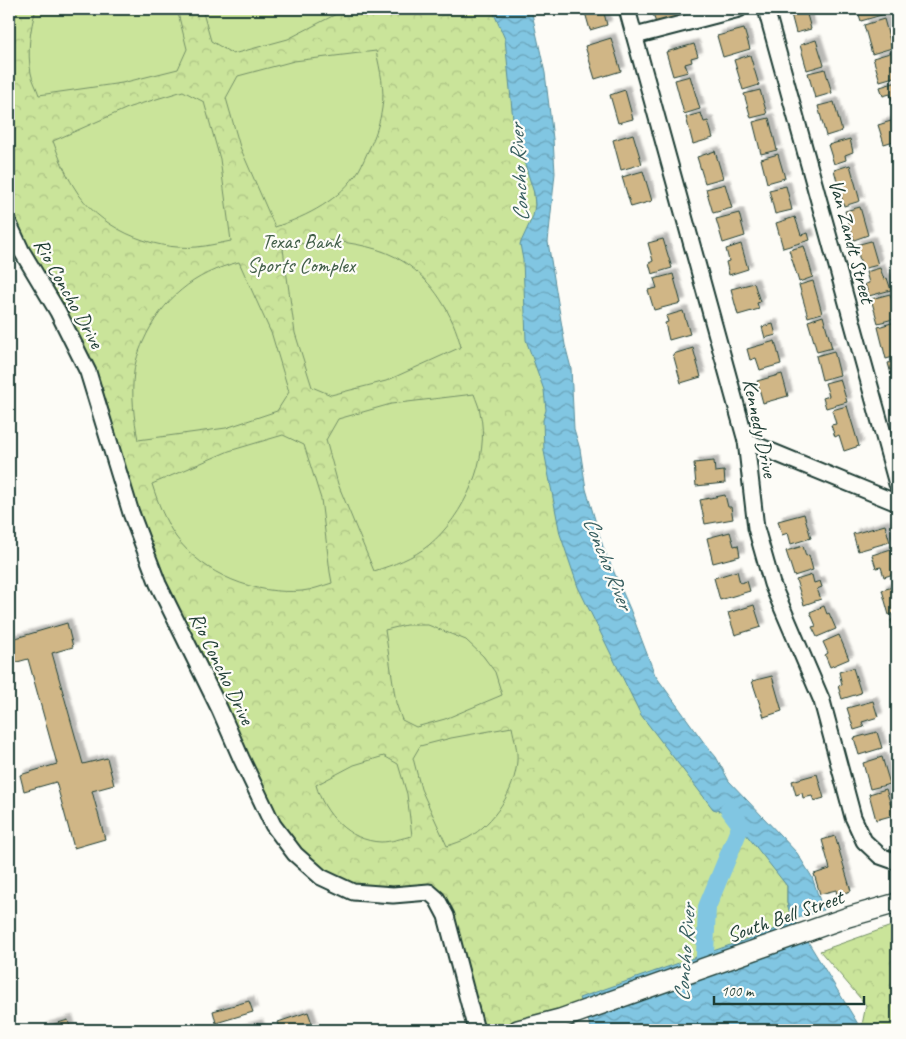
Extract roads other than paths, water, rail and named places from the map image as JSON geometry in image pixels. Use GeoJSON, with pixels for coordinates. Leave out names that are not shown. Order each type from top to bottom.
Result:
{"type":"FeatureCollection","features":[{"type":"Feature","properties":{"kind":"main road","name":"South Bell Street"},"geometry":{"type":"LineString","coordinates":[[518,1030],[560,1019],[848,917],[897,903]]}},
{"type":"Feature","properties":{"kind":"street","name":"Kennedy Drive"},"geometry":{"type":"LineString","coordinates":[[627,9],[746,441],[756,528],[772,584],[822,701],[853,817],[864,841],[880,856],[897,862]]}},
{"type":"Feature","properties":{"kind":"street"},"geometry":{"type":"LineString","coordinates":[[635,36],[739,9]]}},
{"type":"Feature","properties":{"kind":"street","name":"Van Zandt Street"},"geometry":{"type":"LineString","coordinates":[[766,9],[897,484]]}},
{"type":"Feature","properties":{"kind":"street","name":"Rio Concho Drive"},"geometry":{"type":"LineString","coordinates":[[9,224],[21,250],[58,312],[88,372],[131,513],[158,584],[220,710],[273,825],[295,854],[320,877],[353,892],[393,895],[429,892],[437,899],[446,916],[476,1030]]}},
{"type":"Feature","properties":{"kind":"street"},"geometry":{"type":"LineString","coordinates":[[746,441],[897,503]]}},
{"type":"Feature","properties":{"kind":"water"},"geometry":{"type":"Polygon","coordinates":[[[492,9],[531,9],[545,73],[555,173],[548,242],[565,345],[571,368],[574,429],[580,449],[586,489],[603,547],[630,609],[655,675],[716,757],[729,781],[797,853],[812,877],[823,910],[792,920],[787,903],[787,886],[730,814],[713,809],[641,715],[578,587],[560,534],[544,451],[543,420],[546,410],[544,390],[526,340],[523,260],[520,244],[533,216],[535,205],[534,193],[514,130],[505,39],[492,9]]]}},
{"type":"Feature","properties":{"kind":"water"},"geometry":{"type":"Polygon","coordinates":[[[796,922],[858,1024],[855,1030],[592,1030],[579,998],[796,922]]]}},
{"type":"Feature","properties":{"kind":"waterway","name":"Concho River"},"geometry":{"type":"LineString","coordinates":[[704,977],[707,907],[741,825],[729,809]]}},
{"type":"Feature","properties":{"kind":"park label","name":"Texas Bank Sports Complex"},"geometry":{"type":"Point","coordinates":[301,253]}}]}
